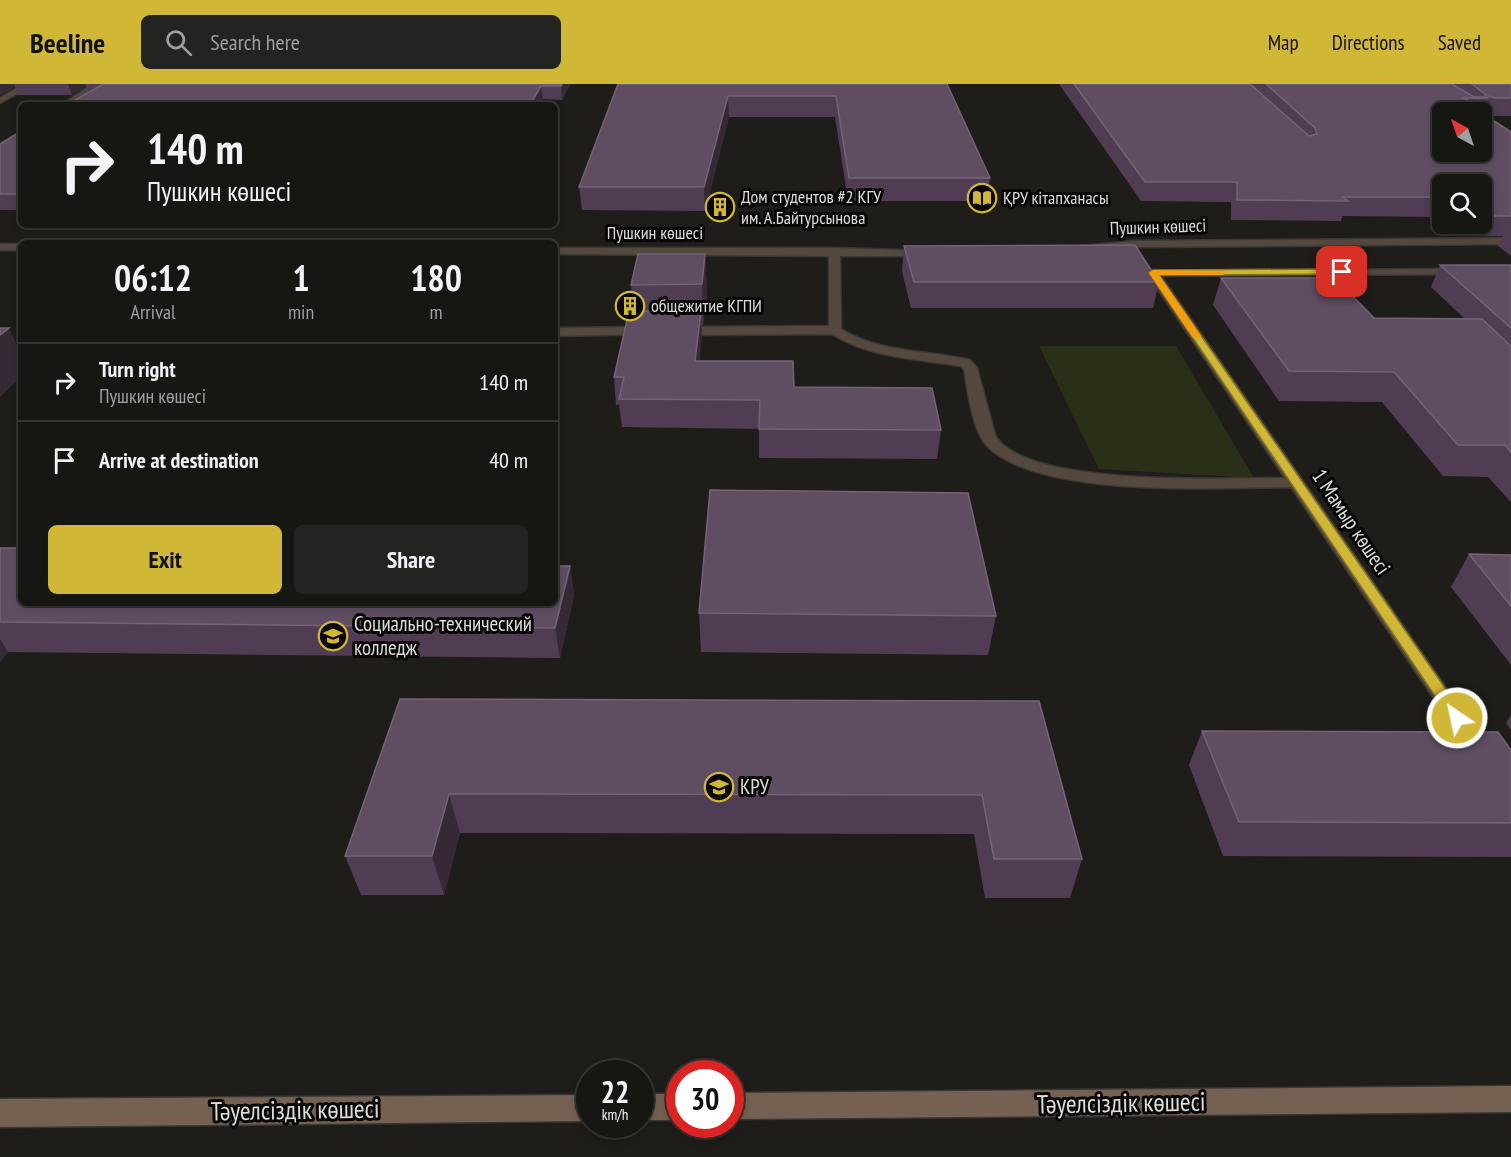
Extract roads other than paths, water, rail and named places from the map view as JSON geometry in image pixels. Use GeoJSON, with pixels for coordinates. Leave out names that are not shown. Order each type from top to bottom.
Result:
{"type":"FeatureCollection","features":[{"type":"Feature","properties":{"kind":"main road","name":"Тәуелсіздік көшесі"},"geometry":{"type":"LineString","coordinates":[[744,1106],[1511,1099]]}},
{"type":"Feature","properties":{"kind":"main road","name":"Тәуелсіздік көшесі"},"geometry":{"type":"LineString","coordinates":[[0,1113],[576,1108]]}},
{"type":"Feature","properties":{"kind":"street"},"geometry":{"type":"LineString","coordinates":[[0,101],[30,84]]}},
{"type":"Feature","properties":{"kind":"street"},"geometry":{"type":"LineString","coordinates":[[70,102],[98,84]]}},
{"type":"Feature","properties":{"kind":"street","name":"Пушкин көшесі"},"geometry":{"type":"LineString","coordinates":[[1082,249],[1133,244],[1511,241]]}},
{"type":"Feature","properties":{"kind":"street"},"geometry":{"type":"LineString","coordinates":[[0,247],[18,247]]}},
{"type":"Feature","properties":{"kind":"street","name":"Пушкин көшесі"},"geometry":{"type":"LineString","coordinates":[[558,251],[937,253]]}},
{"type":"Feature","properties":{"kind":"street"},"geometry":{"type":"LineString","coordinates":[[834,251],[835,330]]}},
{"type":"Feature","properties":{"kind":"street","name":"1 Мамыр көшесі"},"geometry":{"type":"LineString","coordinates":[[1467,271],[1153,273],[1491,767]]}},
{"type":"Feature","properties":{"kind":"street"},"geometry":{"type":"LineString","coordinates":[[558,332],[835,330],[842,336],[865,344],[914,356],[965,363],[970,368],[986,430],[993,445],[1008,456],[1028,464],[1085,478],[1171,483],[1297,482]]}},
{"type":"Feature","properties":{"kind":"place","name":"ҚРУ кітапханасы"},"geometry":{"type":"Point","coordinates":[982,198]}},
{"type":"Feature","properties":{"kind":"place","name":"Дом студентов #2 КГУ им. А.Байтурсынова"},"geometry":{"type":"Point","coordinates":[720,207]}},
{"type":"Feature","properties":{"kind":"place","name":"общежитие КГПИ"},"geometry":{"type":"Point","coordinates":[630,306]}},
{"type":"Feature","properties":{"kind":"place","name":"Социально-технический колледж"},"geometry":{"type":"Point","coordinates":[333,636]}},
{"type":"Feature","properties":{"kind":"place","name":"КРУ"},"geometry":{"type":"Point","coordinates":[719,787]}}]}
